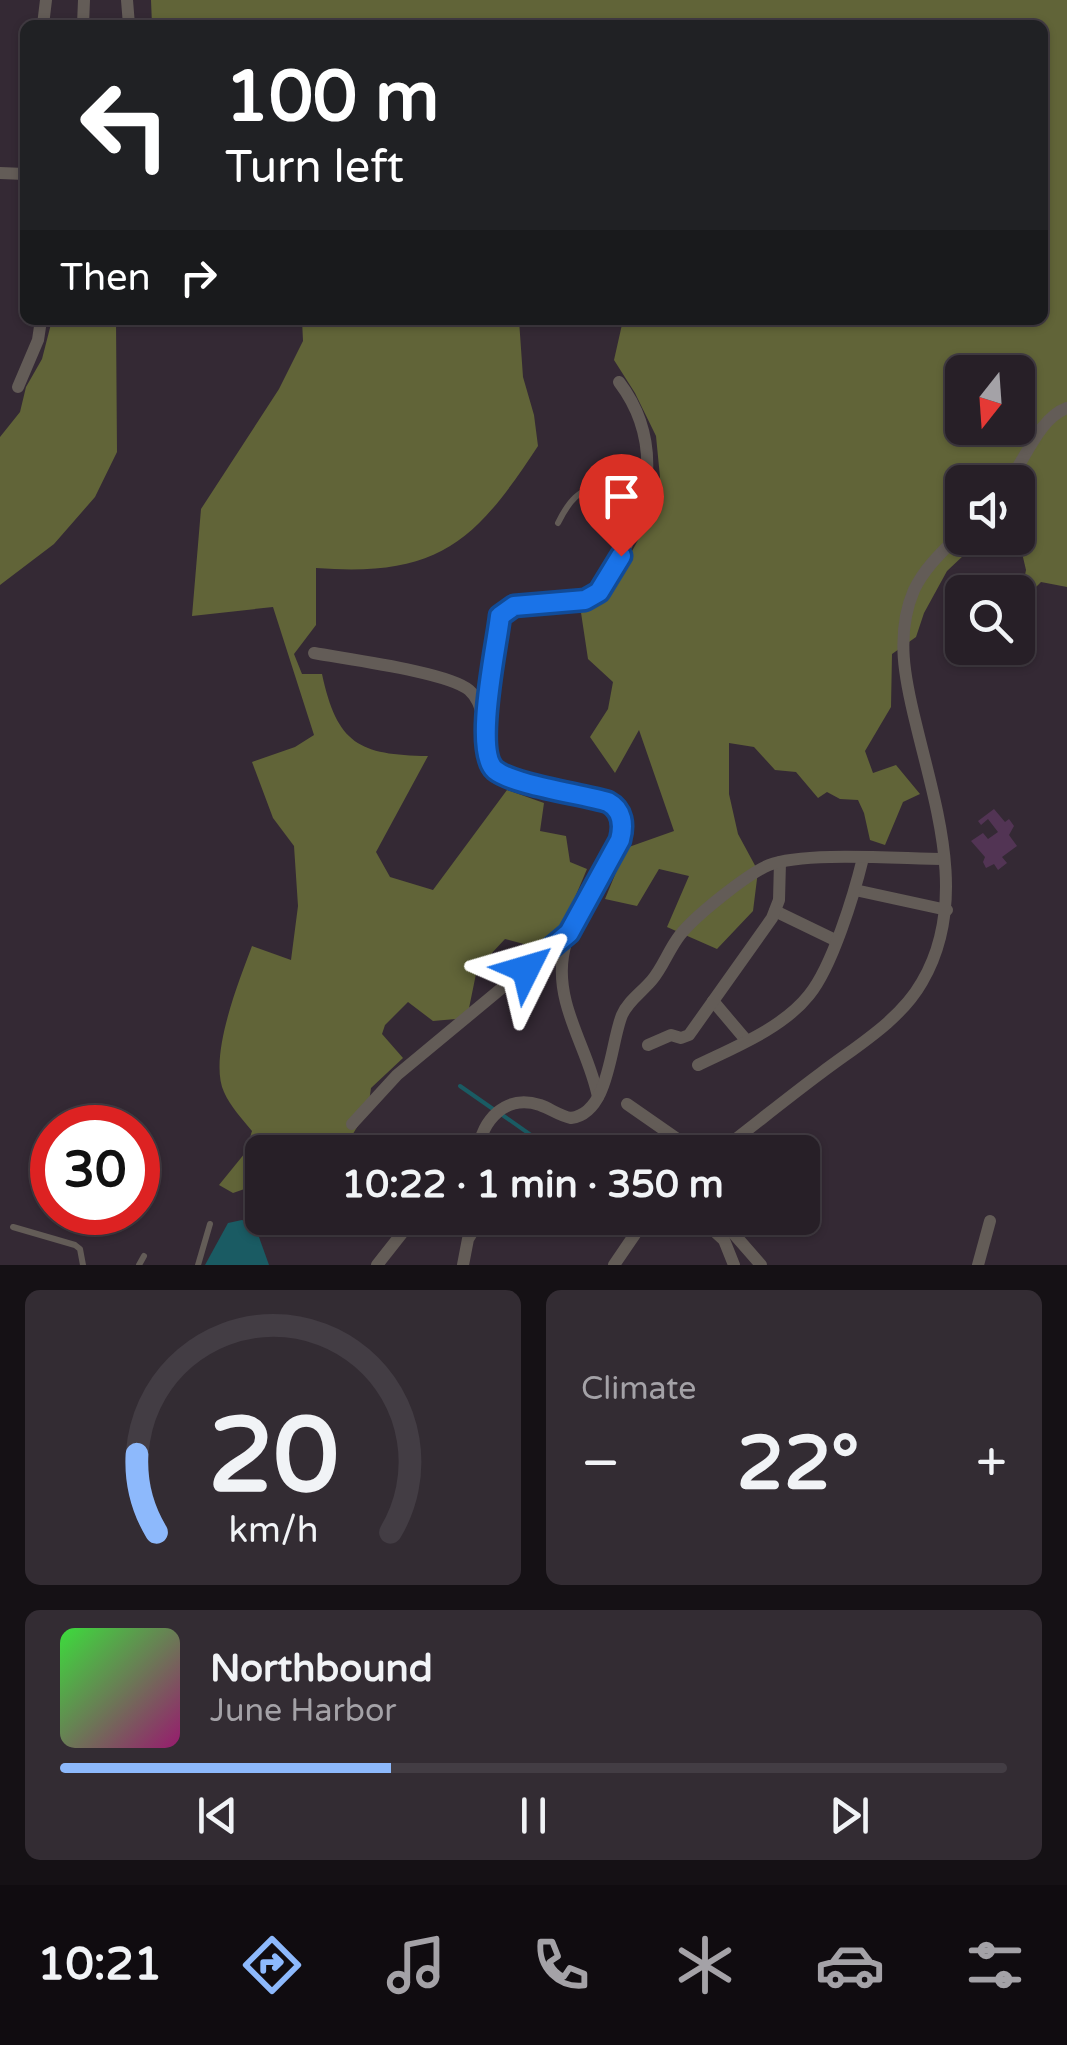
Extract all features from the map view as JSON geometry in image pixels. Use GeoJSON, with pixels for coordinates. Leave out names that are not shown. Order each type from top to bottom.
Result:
{"type":"FeatureCollection","features":[{"type":"Feature","properties":{"kind":"street"},"geometry":{"type":"LineString","coordinates":[[18,387],[40,325]]}},
{"type":"Feature","properties":{"kind":"street"},"geometry":{"type":"LineString","coordinates":[[614,806],[498,772],[486,756],[486,727],[502,612],[514,606],[595,596],[632,538],[649,478],[647,445],[634,401],[619,382]]}},
{"type":"Feature","properties":{"kind":"street"},"geometry":{"type":"LineString","coordinates":[[1019,465],[1042,430],[1058,411],[1067,408]]}},
{"type":"Feature","properties":{"kind":"street"},"geometry":{"type":"LineString","coordinates":[[741,1135],[902,1008],[920,987],[944,929],[944,858],[904,674],[903,640],[920,578],[945,551]]}},
{"type":"Feature","properties":{"kind":"street"},"geometry":{"type":"LineString","coordinates":[[314,654],[406,670],[466,687],[478,700],[486,727]]}},
{"type":"Feature","properties":{"kind":"street"},"geometry":{"type":"LineString","coordinates":[[598,1097],[561,976],[569,933],[620,840],[621,816],[614,806],[612,789]]}},
{"type":"Feature","properties":{"kind":"street"},"geometry":{"type":"LineString","coordinates":[[698,1065],[773,1025],[811,994],[855,890],[863,858]]}},
{"type":"Feature","properties":{"kind":"street"},"geometry":{"type":"LineString","coordinates":[[482,1135],[484,1125],[498,1111],[526,1102],[571,1118],[588,1112],[598,1097],[624,1010],[652,980],[682,932],[748,877],[780,862],[797,859],[944,858]]}},
{"type":"Feature","properties":{"kind":"street"},"geometry":{"type":"LineString","coordinates":[[648,1044],[671,1036],[690,1035],[757,944],[775,912],[782,882],[780,862]]}},
{"type":"Feature","properties":{"kind":"street"},"geometry":{"type":"LineString","coordinates":[[855,890],[947,910]]}},
{"type":"Feature","properties":{"kind":"street"},"geometry":{"type":"LineString","coordinates":[[775,912],[835,940]]}},
{"type":"Feature","properties":{"kind":"street"},"geometry":{"type":"LineString","coordinates":[[352,1124],[397,1075],[569,933]]}},
{"type":"Feature","properties":{"kind":"street"},"geometry":{"type":"LineString","coordinates":[[713,1001],[746,1040]]}},
{"type":"Feature","properties":{"kind":"street"},"geometry":{"type":"LineString","coordinates":[[627,1104],[672,1135]]}},
{"type":"Feature","properties":{"kind":"street"},"geometry":{"type":"LineString","coordinates":[[978,1265],[990,1221]]}},
{"type":"Feature","properties":{"kind":"street"},"geometry":{"type":"LineString","coordinates":[[377,1265],[401,1235]]}},
{"type":"Feature","properties":{"kind":"street"},"geometry":{"type":"LineString","coordinates":[[463,1265],[469,1235]]}},
{"type":"Feature","properties":{"kind":"street"},"geometry":{"type":"LineString","coordinates":[[614,1265],[634,1235]]}},
{"type":"Feature","properties":{"kind":"street"},"geometry":{"type":"LineString","coordinates":[[719,1235],[734,1265]]}},
{"type":"Feature","properties":{"kind":"street"},"geometry":{"type":"LineString","coordinates":[[735,1235],[761,1265]]}},
{"type":"Feature","properties":{"kind":"lane"},"geometry":{"type":"LineString","coordinates":[[558,523],[568,502],[576,493],[587,490],[643,504]]}},
{"type":"Feature","properties":{"kind":"lane"},"geometry":{"type":"LineString","coordinates":[[198,1265],[210,1224]]}},
{"type":"Feature","properties":{"kind":"lane"},"geometry":{"type":"LineString","coordinates":[[13,1227],[75,1245],[80,1248],[83,1265]]}},
{"type":"Feature","properties":{"kind":"lane"},"geometry":{"type":"LineString","coordinates":[[139,1265],[144,1256]]}},
{"type":"Feature","properties":{"kind":"green space"},"geometry":{"type":"Polygon","coordinates":[[[151,0],[1067,0],[1067,587],[1041,582],[1035,588],[1035,575],[1025,575],[1022,555],[1035,555],[1035,465],[945,465],[945,555],[964,555],[947,571],[916,637],[892,654],[891,707],[865,751],[873,773],[896,765],[920,794],[903,802],[885,845],[870,840],[858,800],[840,799],[827,792],[818,798],[796,772],[775,770],[754,747],[729,743],[729,794],[738,834],[758,871],[753,911],[717,949],[667,927],[689,876],[659,869],[637,906],[605,899],[626,848],[674,831],[639,730],[615,773],[590,737],[608,709],[613,682],[588,659],[580,606],[597,603],[610,591],[648,522],[660,477],[656,436],[614,360],[622,325],[1048,325],[1048,20],[152,20],[151,0]]]}},
{"type":"Feature","properties":{"kind":"green space"},"geometry":{"type":"Polygon","coordinates":[[[51,325],[116,325],[117,452],[95,497],[54,544],[0,585],[0,437],[20,412],[26,387],[42,359],[51,325]]]}},
{"type":"Feature","properties":{"kind":"green space"},"geometry":{"type":"Polygon","coordinates":[[[302,325],[519,325],[523,377],[538,446],[515,480],[472,530],[423,559],[393,567],[316,568],[316,625],[294,654],[302,674],[322,674],[335,716],[355,741],[384,753],[428,756],[376,852],[390,877],[433,890],[507,790],[544,803],[540,831],[566,836],[570,862],[587,869],[565,921],[546,950],[505,939],[477,969],[467,1018],[433,1021],[408,1002],[385,1025],[382,1034],[403,1058],[371,1088],[368,1109],[352,1135],[251,1135],[252,1131],[224,1092],[220,1077],[222,1040],[252,946],[291,960],[298,906],[294,846],[273,818],[252,762],[295,747],[314,735],[273,607],[192,616],[201,509],[279,389],[303,341],[302,325]]]}},
{"type":"Feature","properties":{"kind":"green space"},"geometry":{"type":"Polygon","coordinates":[[[245,1153],[245,1189],[233,1193],[219,1185],[245,1153]]]}},
{"type":"Feature","properties":{"kind":"water"},"geometry":{"type":"Polygon","coordinates":[[[245,1221],[245,1235],[258,1235],[269,1265],[205,1265],[228,1223],[245,1221]]]}},
{"type":"Feature","properties":{"kind":"building"},"geometry":{"type":"Polygon","coordinates":[[[994,809],[1014,826],[1009,835],[1017,846],[1002,857],[1007,863],[998,870],[994,864],[986,868],[985,857],[971,841],[983,833],[988,839],[998,832],[988,819],[981,825],[978,821],[994,809]]]}},
{"type":"Feature","properties":{"kind":"waterway"},"geometry":{"type":"LineString","coordinates":[[460,1086],[493,1109]]}},
{"type":"Feature","properties":{"kind":"waterway"},"geometry":{"type":"LineString","coordinates":[[501,1114],[531,1135]]}},
{"type":"Feature","properties":{"kind":"route"},"geometry":{"type":"LineString","coordinates":[[526,969],[569,933],[620,840],[622,824],[618,810],[608,802],[513,778],[498,772],[488,761],[486,727],[500,616],[514,606],[595,596],[621,556]]}}]}
